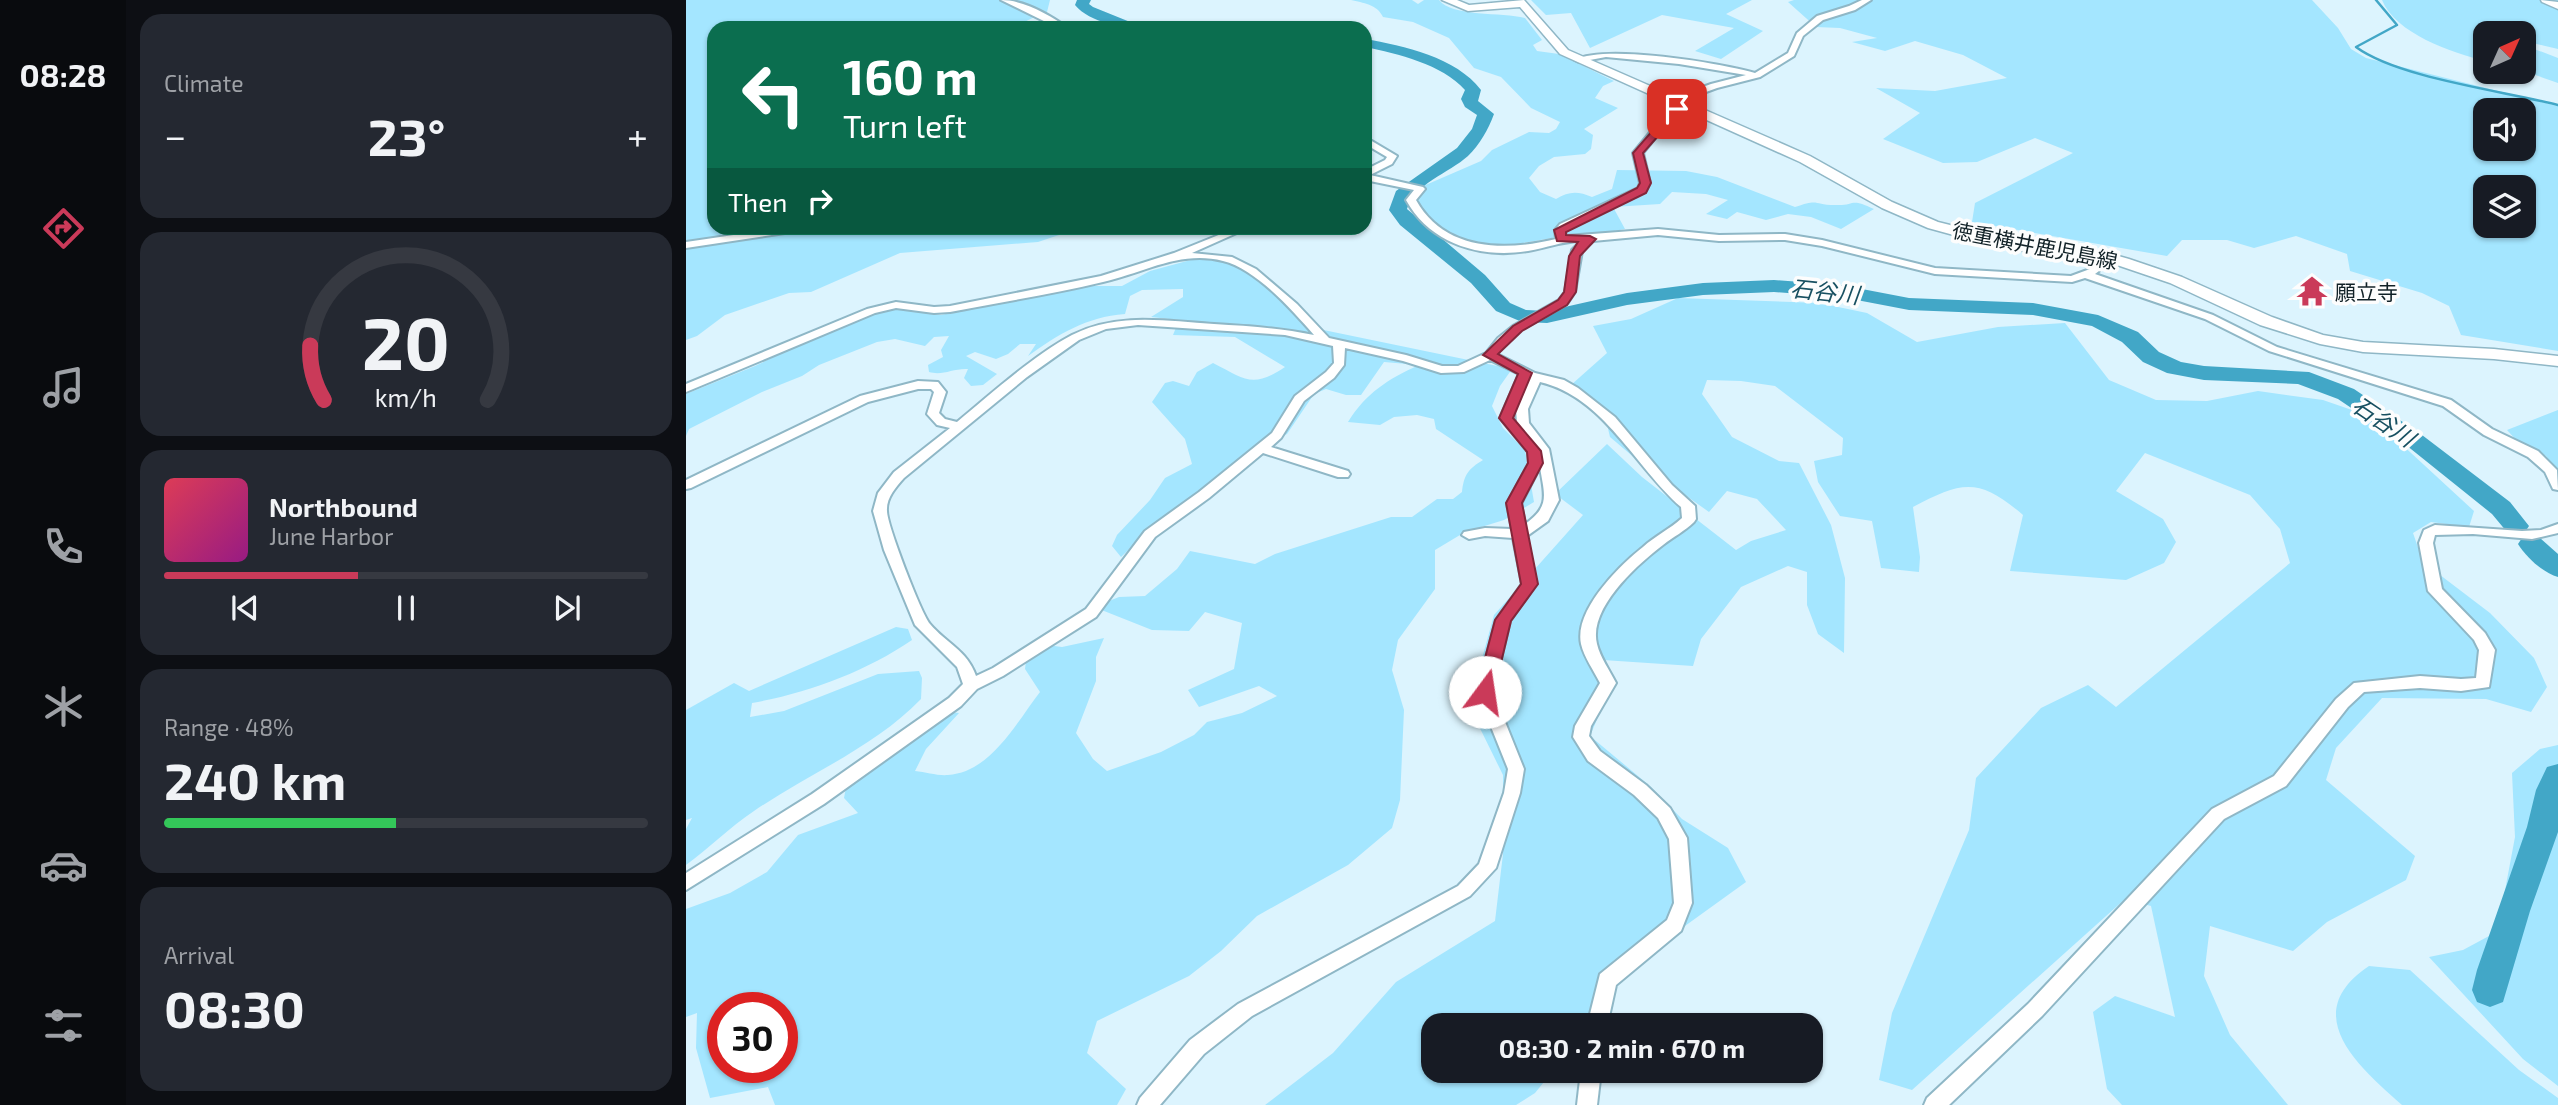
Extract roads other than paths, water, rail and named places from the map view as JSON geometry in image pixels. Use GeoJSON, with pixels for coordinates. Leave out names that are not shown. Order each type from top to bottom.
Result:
{"type":"FeatureCollection","features":[{"type":"Feature","properties":{"kind":"main road"},"geometry":{"type":"LineString","coordinates":[[1447,0],[1468,8],[1520,2]]}},
{"type":"Feature","properties":{"kind":"main road"},"geometry":{"type":"LineString","coordinates":[[2546,0],[2558,6]]}},
{"type":"Feature","properties":{"kind":"main road","name":"徳重横井鹿児島線"},"geometry":{"type":"LineString","coordinates":[[1520,2],[1554,44],[1579,60],[1805,159],[1887,205],[1933,225],[2025,248],[2101,256],[2153,271],[2246,314],[2320,339],[2363,348],[2494,354],[2558,361]]}},
{"type":"Feature","properties":{"kind":"street"},"geometry":{"type":"LineString","coordinates":[[1005,0],[1051,21]]}},
{"type":"Feature","properties":{"kind":"street"},"geometry":{"type":"LineString","coordinates":[[1561,239],[1560,230],[1564,226],[1642,190],[1645,183],[1638,153],[1677,109],[1679,103],[1703,89],[1757,75],[1791,54],[1800,35],[1820,18],[1867,0]]}},
{"type":"Feature","properties":{"kind":"street"},"geometry":{"type":"LineString","coordinates":[[1579,60],[1606,55],[1679,62],[1757,75]]}},
{"type":"Feature","properties":{"kind":"street"},"geometry":{"type":"LineString","coordinates":[[1372,144],[1392,156],[1389,162],[1372,172]]}},
{"type":"Feature","properties":{"kind":"street"},"geometry":{"type":"LineString","coordinates":[[1372,178],[1420,188],[1411,200],[1417,212],[1460,245],[1495,250],[1542,245],[1561,239],[1658,232],[1719,237],[1785,237],[1804,239],[1908,266],[1946,272],[2058,279],[2087,275],[2209,317],[2273,349],[2447,402],[2488,432],[2533,454],[2551,470],[2558,486]]}},
{"type":"Feature","properties":{"kind":"street"},"geometry":{"type":"LineString","coordinates":[[686,245],[752,235]]}},
{"type":"Feature","properties":{"kind":"street"},"geometry":{"type":"LineString","coordinates":[[686,388],[871,311],[896,305],[934,310],[950,309],[1103,279],[1178,255],[1226,235]]}},
{"type":"Feature","properties":{"kind":"street"},"geometry":{"type":"LineString","coordinates":[[971,685],[964,664],[922,625],[891,550],[880,511],[885,493],[899,475],[1023,374],[1075,338],[1104,326],[1138,322],[1285,332],[1406,358],[1452,371],[1475,364],[1490,355],[1503,340],[1563,303],[1570,292],[1574,256],[1582,244],[1590,239]]}},
{"type":"Feature","properties":{"kind":"street"},"geometry":{"type":"LineString","coordinates":[[1178,255],[1209,256],[1235,262],[1307,317],[1324,339]]}},
{"type":"Feature","properties":{"kind":"street"},"geometry":{"type":"LineString","coordinates":[[2087,275],[2098,267],[2101,256]]}},
{"type":"Feature","properties":{"kind":"street"},"geometry":{"type":"LineString","coordinates":[[686,882],[818,799],[955,702],[971,685],[998,672],[1091,613],[1150,534],[1204,495],[1277,435],[1299,399],[1330,375],[1340,363],[1339,345]]}},
{"type":"Feature","properties":{"kind":"street"},"geometry":{"type":"LineString","coordinates":[[1490,355],[1531,375],[1560,383],[1574,391],[1611,420],[1659,480],[1688,506],[1689,519],[1681,528],[1658,541],[1618,579],[1601,599],[1587,626],[1589,643],[1608,683],[1583,726],[1581,737],[1594,756],[1640,790],[1664,813],[1678,838],[1683,903],[1674,925],[1607,980],[1600,1013]]}},
{"type":"Feature","properties":{"kind":"street"},"geometry":{"type":"LineString","coordinates":[[1147,1105],[1197,1047],[1245,1010],[1464,891],[1487,868],[1512,793],[1516,769],[1485,692],[1503,620],[1529,584],[1514,503],[1535,463],[1534,451],[1506,418],[1531,375]]}},
{"type":"Feature","properties":{"kind":"street"},"geometry":{"type":"LineString","coordinates":[[1469,535],[1485,532],[1520,534],[1543,518],[1552,500],[1543,449],[1523,423],[1522,409],[1531,375]]}},
{"type":"Feature","properties":{"kind":"street"},"geometry":{"type":"LineString","coordinates":[[686,485],[864,399],[918,384],[934,385],[940,392],[933,414],[942,422],[960,426]]}},
{"type":"Feature","properties":{"kind":"street"},"geometry":{"type":"LineString","coordinates":[[1262,448],[1343,474]]}},
{"type":"Feature","properties":{"kind":"street"},"geometry":{"type":"LineString","coordinates":[[686,470],[706,475]]}},
{"type":"Feature","properties":{"kind":"street"},"geometry":{"type":"LineString","coordinates":[[1934,1105],[2035,1010],[2218,814],[2280,781],[2342,703],[2360,687],[2420,682],[2461,685],[2483,682],[2487,650],[2480,637],[2435,592],[2426,543],[2428,533],[2435,530],[2483,531],[2508,535],[2552,532],[2558,528]]}},
{"type":"Feature","properties":{"kind":"street"},"geometry":{"type":"LineString","coordinates":[[1587,1105],[1590,1083]]}},
{"type":"Feature","properties":{"kind":"waterway","name":"石谷川"},"geometry":{"type":"LineString","coordinates":[[1084,0],[1082,5],[1088,10],[1119,21]]}},
{"type":"Feature","properties":{"kind":"waterway"},"geometry":{"type":"LineString","coordinates":[[2376,0],[2397,25],[2356,47],[2375,58],[2424,75],[2558,105]]}},
{"type":"Feature","properties":{"kind":"waterway","name":"石谷川"},"geometry":{"type":"LineString","coordinates":[[1372,45],[1440,66],[1473,90],[1469,99],[1471,104],[1486,114],[1480,129],[1472,141],[1451,161],[1402,195],[1398,210],[1407,221],[1478,279],[1503,307],[1522,316],[1547,317],[1627,299],[1703,289],[1774,286],[1841,291],[1909,304],[2033,309],[2098,321],[2130,337],[2151,357],[2175,368],[2204,373],[2301,377],[2346,394],[2414,440],[2501,508],[2516,526]]}},
{"type":"Feature","properties":{"kind":"waterway","name":"石谷川"},"geometry":{"type":"LineString","coordinates":[[2531,544],[2558,568]]}},
{"type":"Feature","properties":{"kind":"waterway","name":"石谷川"},"geometry":{"type":"LineString","coordinates":[[2490,990],[2506,930],[2541,834],[2558,776]]}},
{"type":"Feature","properties":{"kind":"place","name":"願立寺"},"geometry":{"type":"Point","coordinates":[2312,291]}}]}
